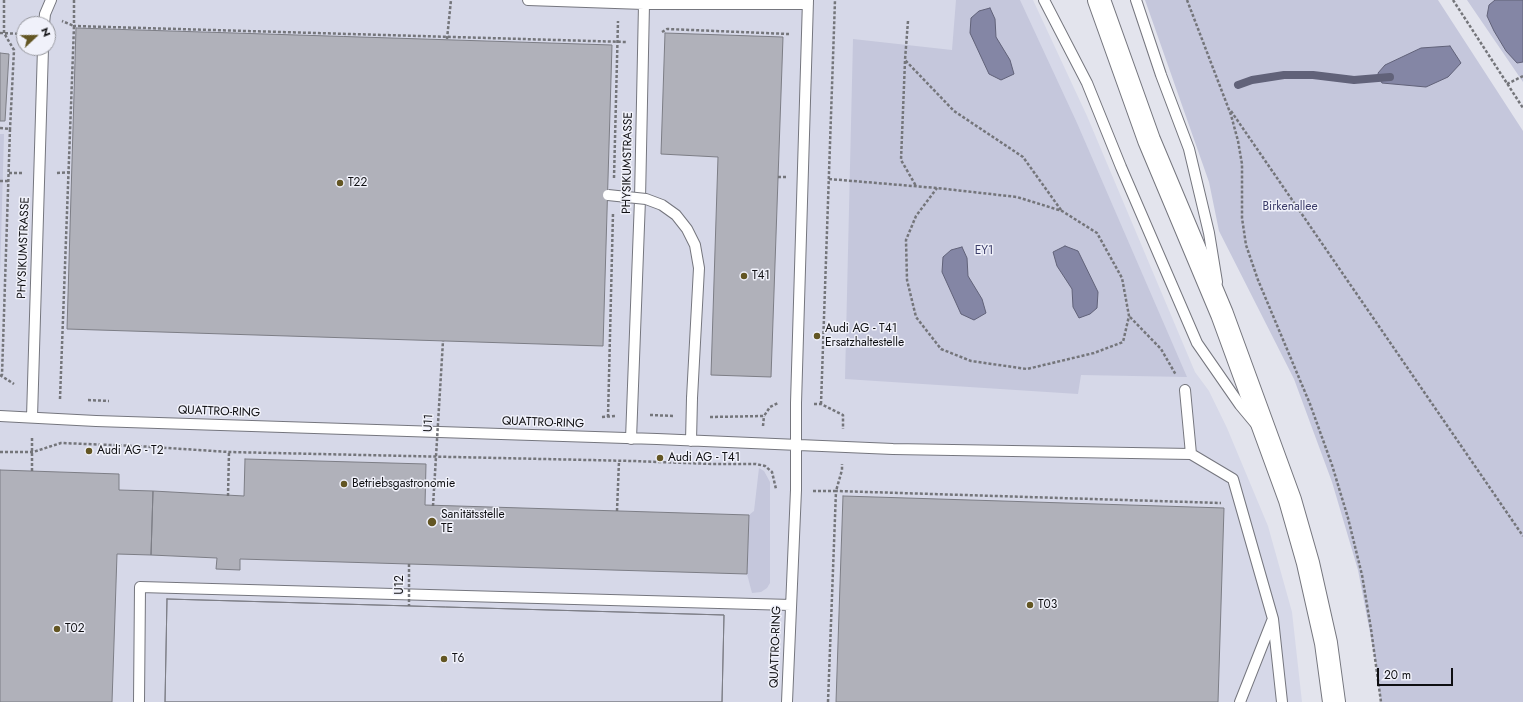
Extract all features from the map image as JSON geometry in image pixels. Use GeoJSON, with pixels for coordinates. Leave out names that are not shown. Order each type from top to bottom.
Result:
{"type":"FeatureCollection","features":[{"type":"Feature","properties":{"kind":"main road"},"geometry":{"type":"LineString","coordinates":[[1099,0],[1149,140],[1222,314],[1290,500],[1308,563],[1326,643],[1334,702]]}},
{"type":"Feature","properties":{"kind":"lane"},"geometry":{"type":"LineString","coordinates":[[46,16],[51,0]]}},
{"type":"Feature","properties":{"kind":"lane"},"geometry":{"type":"LineString","coordinates":[[528,0],[644,4],[808,2],[796,445],[893,449],[1191,454],[1233,479],[1272,619],[1282,702]]}},
{"type":"Feature","properties":{"kind":"lane"},"geometry":{"type":"LineString","coordinates":[[1044,0],[1088,83],[1124,174],[1197,343],[1240,405],[1267,437]]}},
{"type":"Feature","properties":{"kind":"lane"},"geometry":{"type":"LineString","coordinates":[[1136,0],[1161,75],[1189,149],[1209,233],[1222,314]]}},
{"type":"Feature","properties":{"kind":"lane","name":"PHYSIKUMSTRASSE"},"geometry":{"type":"LineString","coordinates":[[631,439],[640,199],[644,4]]}},
{"type":"Feature","properties":{"kind":"lane","name":"PHYSIKUMSTRASSE"},"geometry":{"type":"LineString","coordinates":[[32,417],[43,56]]}},
{"type":"Feature","properties":{"kind":"lane"},"geometry":{"type":"LineString","coordinates":[[608,194],[646,199],[662,206],[676,215],[687,229],[695,245],[699,268],[691,441]]}},
{"type":"Feature","properties":{"kind":"lane"},"geometry":{"type":"LineString","coordinates":[[1185,390],[1191,454]]}},
{"type":"Feature","properties":{"kind":"lane"},"geometry":{"type":"LineString","coordinates":[[0,416],[32,417]]}},
{"type":"Feature","properties":{"kind":"lane","name":"QUATTRO-RING"},"geometry":{"type":"LineString","coordinates":[[32,417],[96,421],[796,445],[796,490],[787,702]]}},
{"type":"Feature","properties":{"kind":"lane"},"geometry":{"type":"LineString","coordinates":[[139,702],[140,587],[791,605]]}},
{"type":"Feature","properties":{"kind":"lane"},"geometry":{"type":"LineString","coordinates":[[1240,702],[1272,619]]}},
{"type":"Feature","properties":{"kind":"path"},"geometry":{"type":"LineString","coordinates":[[2,375],[1,346],[14,50],[2,33],[4,0]]}},
{"type":"Feature","properties":{"kind":"path"},"geometry":{"type":"LineString","coordinates":[[60,399],[74,0]]}},
{"type":"Feature","properties":{"kind":"path"},"geometry":{"type":"LineString","coordinates":[[447,39],[450,0]]}},
{"type":"Feature","properties":{"kind":"path"},"geometry":{"type":"LineString","coordinates":[[821,404],[835,0]]}},
{"type":"Feature","properties":{"kind":"path"},"geometry":{"type":"LineString","coordinates":[[1187,0],[1237,134],[1242,164],[1242,218],[1246,245],[1258,280],[1310,404],[1335,472],[1362,575],[1381,702]]}},
{"type":"Feature","properties":{"kind":"path"},"geometry":{"type":"LineString","coordinates":[[1453,0],[1523,108]]}},
{"type":"Feature","properties":{"kind":"path"},"geometry":{"type":"LineString","coordinates":[[908,21],[901,160],[916,186]]}},
{"type":"Feature","properties":{"kind":"path"},"geometry":{"type":"LineString","coordinates":[[56,22],[74,26],[643,42],[660,42],[661,33],[663,30],[667,29],[790,34]]}},
{"type":"Feature","properties":{"kind":"path"},"geometry":{"type":"LineString","coordinates":[[2,33],[16,34]]}},
{"type":"Feature","properties":{"kind":"path"},"geometry":{"type":"LineString","coordinates":[[905,60],[954,111],[1023,157],[1062,211]]}},
{"type":"Feature","properties":{"kind":"path"},"geometry":{"type":"LineString","coordinates":[[1507,84],[1523,76]]}},
{"type":"Feature","properties":{"kind":"path"},"geometry":{"type":"LineString","coordinates":[[1226,104],[1523,536]]}},
{"type":"Feature","properties":{"kind":"path"},"geometry":{"type":"LineString","coordinates":[[0,128],[10,129]]}},
{"type":"Feature","properties":{"kind":"path"},"geometry":{"type":"LineString","coordinates":[[778,178],[786,178]]}},
{"type":"Feature","properties":{"kind":"path"},"geometry":{"type":"LineString","coordinates":[[829,179],[937,188],[1017,197],[1062,211],[1097,233],[1122,278],[1129,316],[1123,342],[1094,353],[1027,369],[971,361],[941,348],[916,317],[907,280],[906,240],[916,216],[937,188]]}},
{"type":"Feature","properties":{"kind":"path"},"geometry":{"type":"LineString","coordinates":[[0,181],[8,181]]}},
{"type":"Feature","properties":{"kind":"path"},"geometry":{"type":"LineString","coordinates":[[1129,316],[1162,349],[1185,390]]}},
{"type":"Feature","properties":{"kind":"path","name":"U11"},"geometry":{"type":"LineString","coordinates":[[434,506],[443,341]]}},
{"type":"Feature","properties":{"kind":"path"},"geometry":{"type":"LineString","coordinates":[[32,417],[32,471]]}},
{"type":"Feature","properties":{"kind":"path"},"geometry":{"type":"LineString","coordinates":[[228,496],[229,452]]}},
{"type":"Feature","properties":{"kind":"path"},"geometry":{"type":"LineString","coordinates":[[617,511],[619,461]]}},
{"type":"Feature","properties":{"kind":"path"},"geometry":{"type":"LineString","coordinates":[[828,702],[836,491],[1240,503]]}},
{"type":"Feature","properties":{"kind":"path"},"geometry":{"type":"LineString","coordinates":[[1122,500],[1122,505]]}},
{"type":"Feature","properties":{"kind":"path","name":"U12"},"geometry":{"type":"LineString","coordinates":[[409,564],[409,606]]}},
{"type":"Feature","properties":{"kind":"shaded area"},"geometry":{"type":"Polygon","coordinates":[[[0,0],[1033,0],[1087,116],[1195,372],[1209,391],[1227,428],[1268,526],[1292,612],[1302,702],[0,702],[0,0]]]}},
{"type":"Feature","properties":{"kind":"shaded area"},"geometry":{"type":"Polygon","coordinates":[[[1495,0],[1523,0],[1523,62],[1517,63],[1506,51],[1487,16],[1489,5],[1495,0]]]}},
{"type":"Feature","properties":{"kind":"shaded area"},"geometry":{"type":"Polygon","coordinates":[[[990,8],[995,19],[996,37],[1010,60],[1014,74],[1001,80],[989,74],[970,33],[971,18],[979,11],[990,8]]]}},
{"type":"Feature","properties":{"kind":"shaded area"},"geometry":{"type":"Polygon","coordinates":[[[1450,46],[1461,63],[1448,77],[1426,87],[1382,83],[1379,78],[1378,73],[1385,65],[1421,48],[1450,46]]]}},
{"type":"Feature","properties":{"kind":"shaded area"},"geometry":{"type":"Polygon","coordinates":[[[1065,246],[1078,251],[1098,292],[1097,308],[1090,314],[1079,318],[1073,307],[1072,289],[1057,266],[1053,252],[1065,246]]]}},
{"type":"Feature","properties":{"kind":"shaded area"},"geometry":{"type":"Polygon","coordinates":[[[962,247],[967,258],[968,276],[982,299],[986,313],[974,320],[961,314],[942,272],[943,257],[951,250],[962,247]]]}},
{"type":"Feature","properties":{"kind":"green space","name":"EY1"},"geometry":{"type":"Polygon","coordinates":[[[956,0],[1020,0],[1077,123],[1187,377],[1081,375],[1078,394],[845,379],[853,39],[952,50],[956,0]]]}},
{"type":"Feature","properties":{"kind":"green space","name":"Birkenallee"},"geometry":{"type":"Polygon","coordinates":[[[1145,0],[1438,0],[1523,131],[1523,702],[1381,702],[1376,664],[1358,570],[1332,482],[1294,379],[1219,231],[1209,182],[1145,0]]]}},
{"type":"Feature","properties":{"kind":"green space"},"geometry":{"type":"Polygon","coordinates":[[[1467,0],[1523,0],[1523,82],[1467,0]]]}},
{"type":"Feature","properties":{"kind":"green space"},"geometry":{"type":"Polygon","coordinates":[[[0,134],[4,134],[0,276],[0,134]]]}},
{"type":"Feature","properties":{"kind":"green space"},"geometry":{"type":"Polygon","coordinates":[[[759,468],[764,471],[770,482],[770,583],[767,588],[761,592],[752,593],[747,574],[749,515],[754,511],[759,468]]]}},
{"type":"Feature","properties":{"kind":"building","name":"T22"},"geometry":{"type":"Polygon","coordinates":[[[76,28],[612,45],[603,346],[67,329],[76,28]]]}},
{"type":"Feature","properties":{"kind":"building","name":"T41"},"geometry":{"type":"Polygon","coordinates":[[[665,33],[783,37],[771,377],[711,375],[718,157],[661,154],[665,33]]]}},
{"type":"Feature","properties":{"kind":"building"},"geometry":{"type":"Polygon","coordinates":[[[0,53],[9,54],[5,121],[0,121],[0,53]]]}},
{"type":"Feature","properties":{"kind":"building"},"geometry":{"type":"Polygon","coordinates":[[[245,459],[426,464],[425,505],[749,515],[747,574],[240,559],[240,570],[216,569],[217,558],[151,555],[153,491],[244,496],[245,459]]]}},
{"type":"Feature","properties":{"kind":"building","name":"T02"},"geometry":{"type":"Polygon","coordinates":[[[0,470],[119,474],[119,490],[153,491],[151,555],[117,554],[112,702],[0,702],[0,470]]]}},
{"type":"Feature","properties":{"kind":"building","name":"T03"},"geometry":{"type":"Polygon","coordinates":[[[843,496],[1224,508],[1218,702],[836,702],[843,496]]]}},
{"type":"Feature","properties":{"kind":"building","name":"T6"},"geometry":{"type":"Polygon","coordinates":[[[167,599],[724,615],[722,702],[165,702],[167,599]]]}},
{"type":"Feature","properties":{"kind":"building","name":"T6"},"geometry":{"type":"Polygon","coordinates":[[[167,599],[724,615],[722,702],[165,702],[167,599]]]}},
{"type":"Feature","properties":{"kind":"waterway"},"geometry":{"type":"LineString","coordinates":[[1238,85],[1252,80],[1284,75],[1313,75],[1354,80],[1390,77]]}},
{"type":"Feature","properties":{"kind":"place","name":"T22"},"geometry":{"type":"Point","coordinates":[340,183]}},
{"type":"Feature","properties":{"kind":"place","name":"T41"},"geometry":{"type":"Point","coordinates":[744,276]}},
{"type":"Feature","properties":{"kind":"place","name":"Audi AG - T41 Ersatzhaltestelle"},"geometry":{"type":"Point","coordinates":[817,336]}},
{"type":"Feature","properties":{"kind":"place","name":"Audi AG - T2"},"geometry":{"type":"Point","coordinates":[89,451]}},
{"type":"Feature","properties":{"kind":"place","name":"Audi AG - T41"},"geometry":{"type":"Point","coordinates":[660,458]}},
{"type":"Feature","properties":{"kind":"place","name":"Betriebsgastronomie"},"geometry":{"type":"Point","coordinates":[344,484]}},
{"type":"Feature","properties":{"kind":"place","name":"Sanitätsstelle TE"},"geometry":{"type":"Point","coordinates":[432,522]}},
{"type":"Feature","properties":{"kind":"place","name":"T03"},"geometry":{"type":"Point","coordinates":[1030,605]}},
{"type":"Feature","properties":{"kind":"place","name":"T02"},"geometry":{"type":"Point","coordinates":[57,629]}},
{"type":"Feature","properties":{"kind":"place","name":"T6"},"geometry":{"type":"Point","coordinates":[444,659]}}]}
